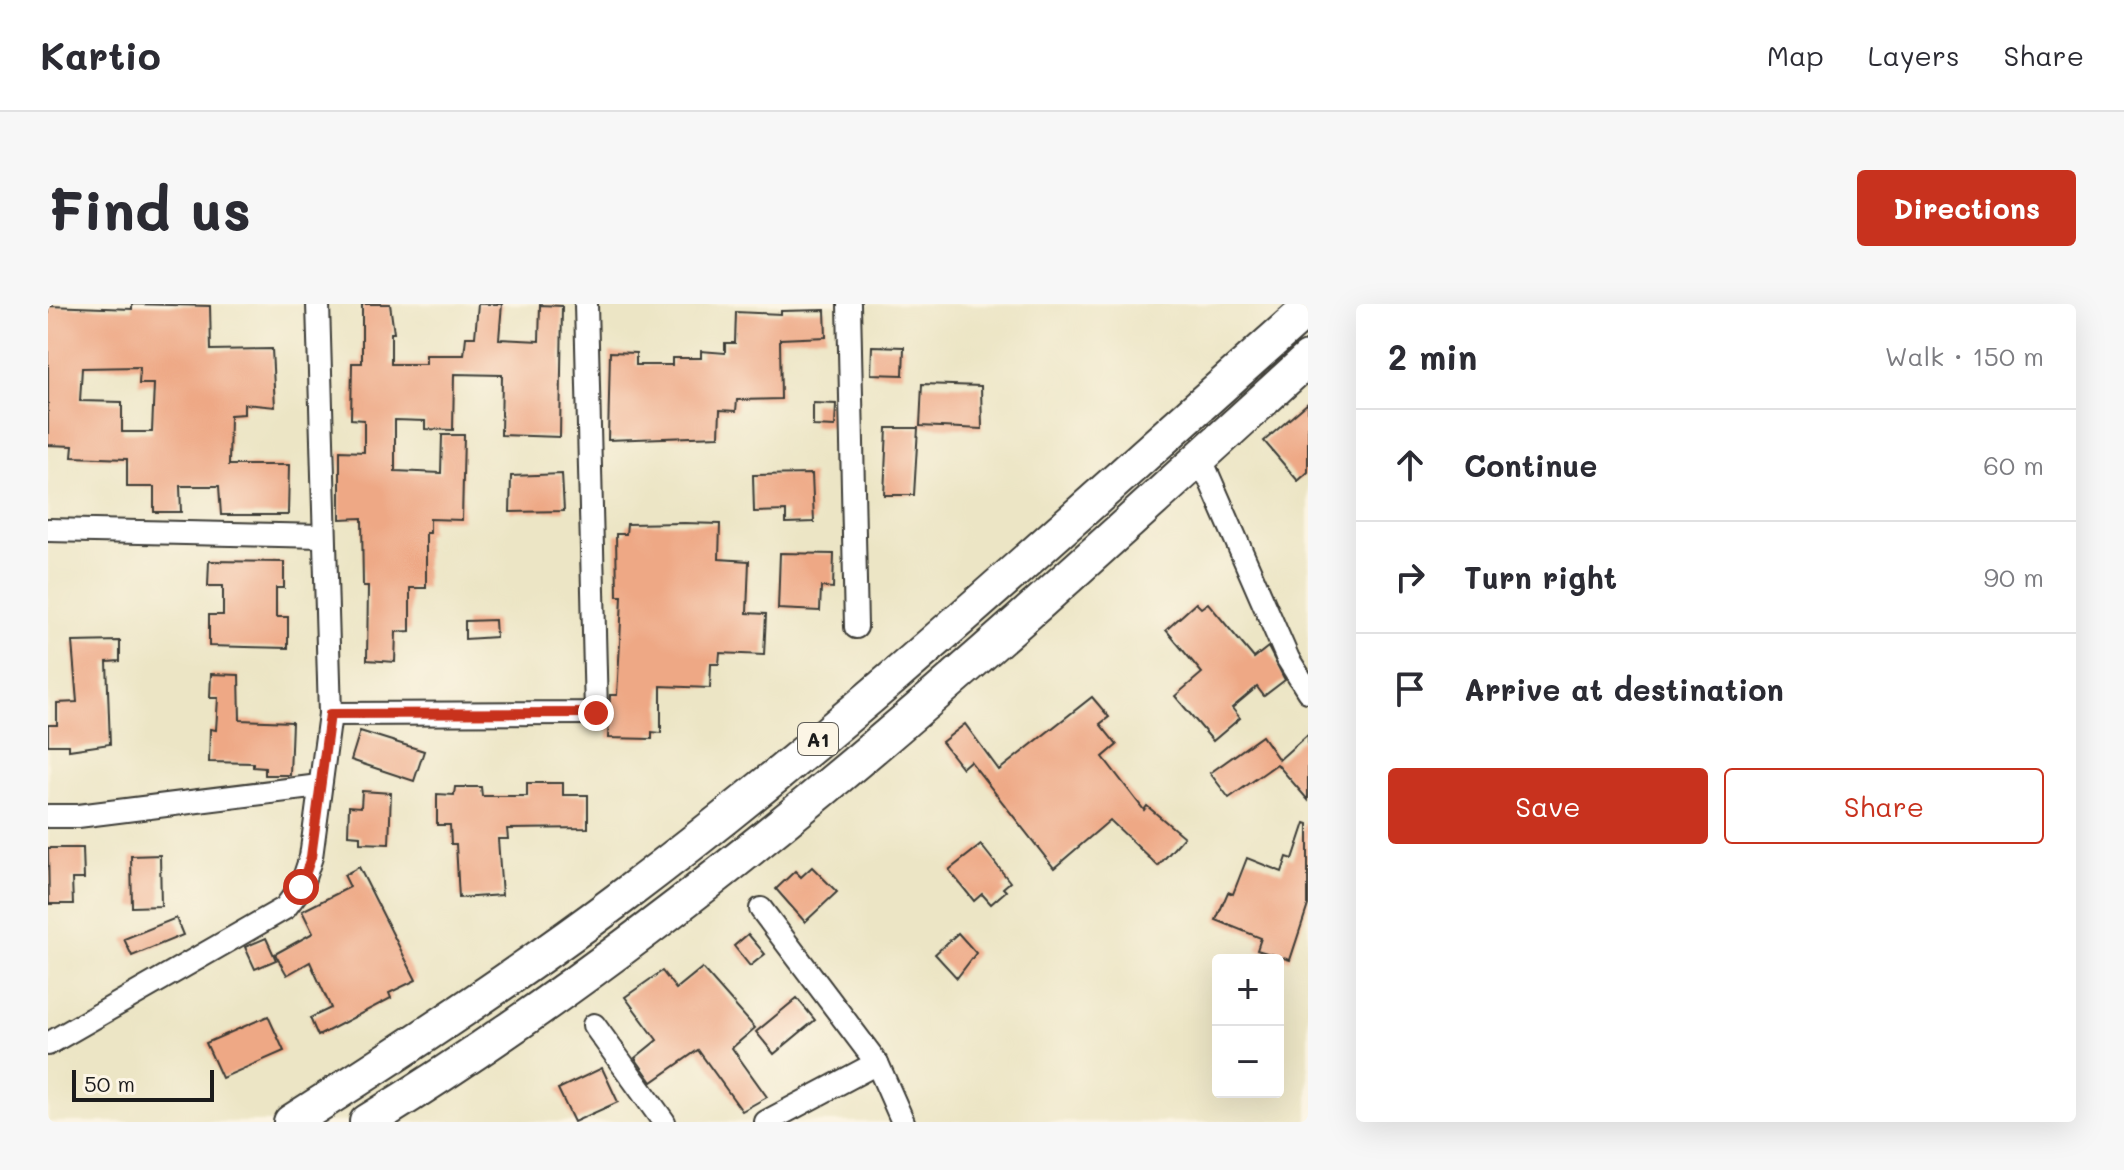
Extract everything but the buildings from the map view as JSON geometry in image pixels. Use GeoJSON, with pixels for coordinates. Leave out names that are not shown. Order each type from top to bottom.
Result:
{"type":"FeatureCollection","features":[{"type":"Feature","properties":{"kind":"main road","name":"A1"},"geometry":{"type":"LineString","coordinates":[[291,1122],[620,899],[705,832],[893,677],[1308,309]]}},
{"type":"Feature","properties":{"kind":"main road","name":"A1"},"geometry":{"type":"LineString","coordinates":[[377,1119],[567,988],[726,868],[939,689],[1308,359]]}},
{"type":"Feature","properties":{"kind":"street"},"geometry":{"type":"LineString","coordinates":[[48,1044],[88,1018],[285,908],[301,887],[311,857],[330,714],[318,304]]}},
{"type":"Feature","properties":{"kind":"street"},"geometry":{"type":"LineString","coordinates":[[330,714],[596,713],[586,304]]}},
{"type":"Feature","properties":{"kind":"street"},"geometry":{"type":"LineString","coordinates":[[849,304],[856,627]]}},
{"type":"Feature","properties":{"kind":"street"},"geometry":{"type":"LineString","coordinates":[[1200,457],[1288,659],[1308,691]]}},
{"type":"Feature","properties":{"kind":"street"},"geometry":{"type":"LineString","coordinates":[[48,530],[323,536]]}},
{"type":"Feature","properties":{"kind":"street"},"geometry":{"type":"LineString","coordinates":[[48,816],[78,816],[319,786]]}},
{"type":"Feature","properties":{"kind":"street"},"geometry":{"type":"LineString","coordinates":[[761,909],[877,1063],[903,1122]]}},
{"type":"Feature","properties":{"kind":"street"},"geometry":{"type":"LineString","coordinates":[[594,1025],[664,1122]]}},
{"type":"Feature","properties":{"kind":"street"},"geometry":{"type":"LineString","coordinates":[[766,1122],[877,1063]]}},
{"type":"Feature","properties":{"kind":"route"},"geometry":{"type":"LineString","coordinates":[[301,887],[311,857],[330,714],[596,713]]}}]}
